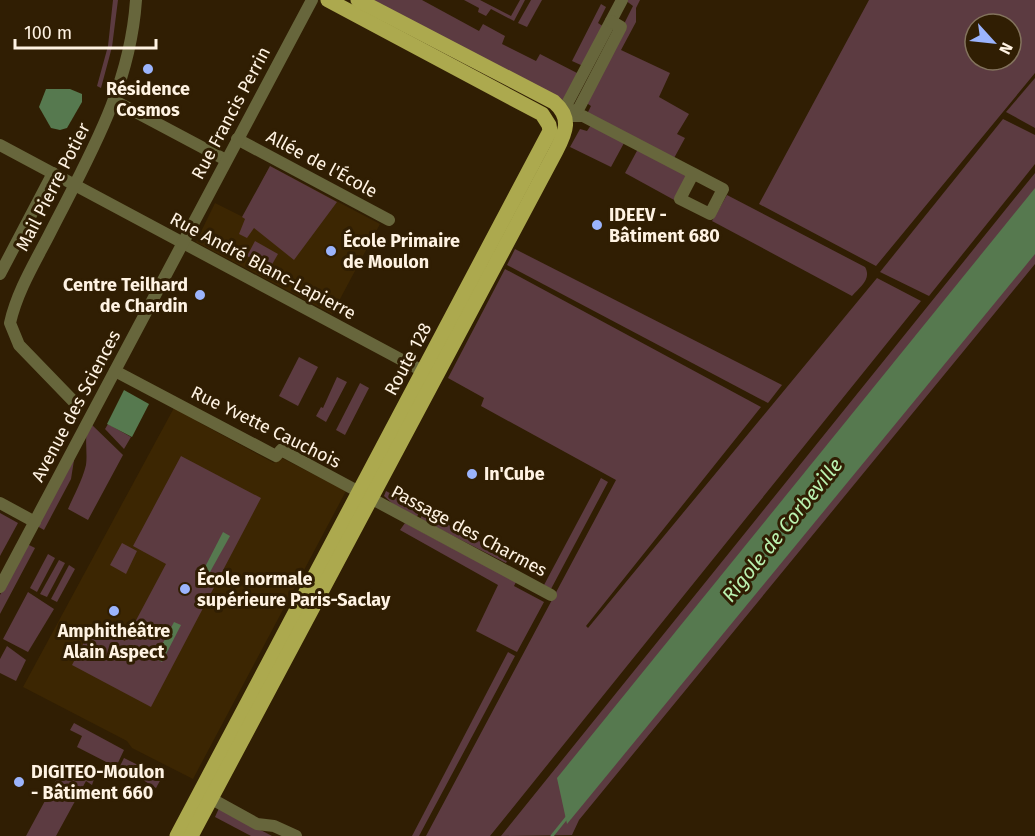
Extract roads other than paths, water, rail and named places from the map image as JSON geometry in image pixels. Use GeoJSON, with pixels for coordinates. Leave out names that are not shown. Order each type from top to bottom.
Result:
{"type":"FeatureCollection","features":[{"type":"Feature","properties":{"kind":"main road","name":"Route 128"},"geometry":{"type":"LineString","coordinates":[[177,836],[429,375],[547,140],[549,124],[542,114],[328,0]]}},
{"type":"Feature","properties":{"kind":"main road"},"geometry":{"type":"LineString","coordinates":[[358,0],[546,98],[562,109],[566,116]]}},
{"type":"Feature","properties":{"kind":"main road","name":"Route 128"},"geometry":{"type":"LineString","coordinates":[[429,375],[556,151],[567,125],[566,116]]}},
{"type":"Feature","properties":{"kind":"main road","name":"Route 128"},"geometry":{"type":"LineString","coordinates":[[191,836],[365,495]]}},
{"type":"Feature","properties":{"kind":"street","name":"Mail Pierre Potier"},"geometry":{"type":"LineString","coordinates":[[78,406],[19,345],[10,323],[20,291],[115,101],[128,61],[136,0]]}},
{"type":"Feature","properties":{"kind":"street","name":"Rue Francis Perrin"},"geometry":{"type":"LineString","coordinates":[[182,243],[312,0]]}},
{"type":"Feature","properties":{"kind":"street"},"geometry":{"type":"LineString","coordinates":[[566,116],[579,108],[589,75],[621,27],[610,21],[622,0]]}},
{"type":"Feature","properties":{"kind":"street"},"geometry":{"type":"LineString","coordinates":[[115,101],[226,160]]}},
{"type":"Feature","properties":{"kind":"street"},"geometry":{"type":"LineString","coordinates":[[566,116],[583,116],[693,174]]}},
{"type":"Feature","properties":{"kind":"street","name":"Allée de l'École"},"geometry":{"type":"LineString","coordinates":[[237,139],[389,220]]}},
{"type":"Feature","properties":{"kind":"street","name":"Rue André Blanc-Lapierre"},"geometry":{"type":"LineString","coordinates":[[0,145],[429,375]]}},
{"type":"Feature","properties":{"kind":"street","name":"Mail Pierre Potier"},"geometry":{"type":"LineString","coordinates":[[0,274],[53,173]]}},
{"type":"Feature","properties":{"kind":"street","name":"Avenue des Sciences"},"geometry":{"type":"LineString","coordinates":[[0,587],[182,243]]}},
{"type":"Feature","properties":{"kind":"street","name":"Rue Yvette Cauchois"},"geometry":{"type":"LineString","coordinates":[[115,371],[276,456],[280,450],[365,495]]}},
{"type":"Feature","properties":{"kind":"street","name":"Passage des Charmes"},"geometry":{"type":"LineString","coordinates":[[365,495],[551,595]]}},
{"type":"Feature","properties":{"kind":"street"},"geometry":{"type":"LineString","coordinates":[[0,503],[35,522]]}},
{"type":"Feature","properties":{"kind":"street"},"geometry":{"type":"LineString","coordinates":[[210,798],[257,824],[274,826],[296,836]]}},
{"type":"Feature","properties":{"kind":"water"},"geometry":{"type":"Polygon","coordinates":[[[46,89],[70,89],[82,94],[82,102],[67,128],[60,130],[51,128],[39,107],[46,89]]]}},
{"type":"Feature","properties":{"kind":"water"},"geometry":{"type":"Polygon","coordinates":[[[1035,188],[1035,254],[567,824],[557,778],[1035,188]]]}},
{"type":"Feature","properties":{"kind":"water"},"geometry":{"type":"Polygon","coordinates":[[[124,390],[149,404],[132,437],[107,424],[124,390]]]}},
{"type":"Feature","properties":{"kind":"water"},"geometry":{"type":"Polygon","coordinates":[[[223,532],[230,536],[210,572],[204,569],[223,532]]]}},
{"type":"Feature","properties":{"kind":"water"},"geometry":{"type":"Polygon","coordinates":[[[174,622],[181,625],[162,662],[155,658],[174,622]]]}},
{"type":"Feature","properties":{"kind":"waterway","name":"Rigole de Corbeville"},"geometry":{"type":"LineString","coordinates":[[552,836],[568,816]]}},
{"type":"Feature","properties":{"kind":"place","name":"Résidence Cosmos"},"geometry":{"type":"Point","coordinates":[148,69]}},
{"type":"Feature","properties":{"kind":"place","name":"IDEEV - Bâtiment 680"},"geometry":{"type":"Point","coordinates":[597,225]}},
{"type":"Feature","properties":{"kind":"place","name":"École Primaire de Moulon"},"geometry":{"type":"Point","coordinates":[331,251]}},
{"type":"Feature","properties":{"kind":"place","name":"Centre Teilhard de Chardin"},"geometry":{"type":"Point","coordinates":[200,295]}},
{"type":"Feature","properties":{"kind":"place","name":"In'Cube"},"geometry":{"type":"Point","coordinates":[472,474]}},
{"type":"Feature","properties":{"kind":"place","name":"École normale supérieure Paris-Saclay"},"geometry":{"type":"Point","coordinates":[185,589]}},
{"type":"Feature","properties":{"kind":"place","name":"Amphithéâtre Alain Aspect"},"geometry":{"type":"Point","coordinates":[114,611]}},
{"type":"Feature","properties":{"kind":"place","name":"DIGITEO-Moulon - Bâtiment 660"},"geometry":{"type":"Point","coordinates":[19,782]}}]}
